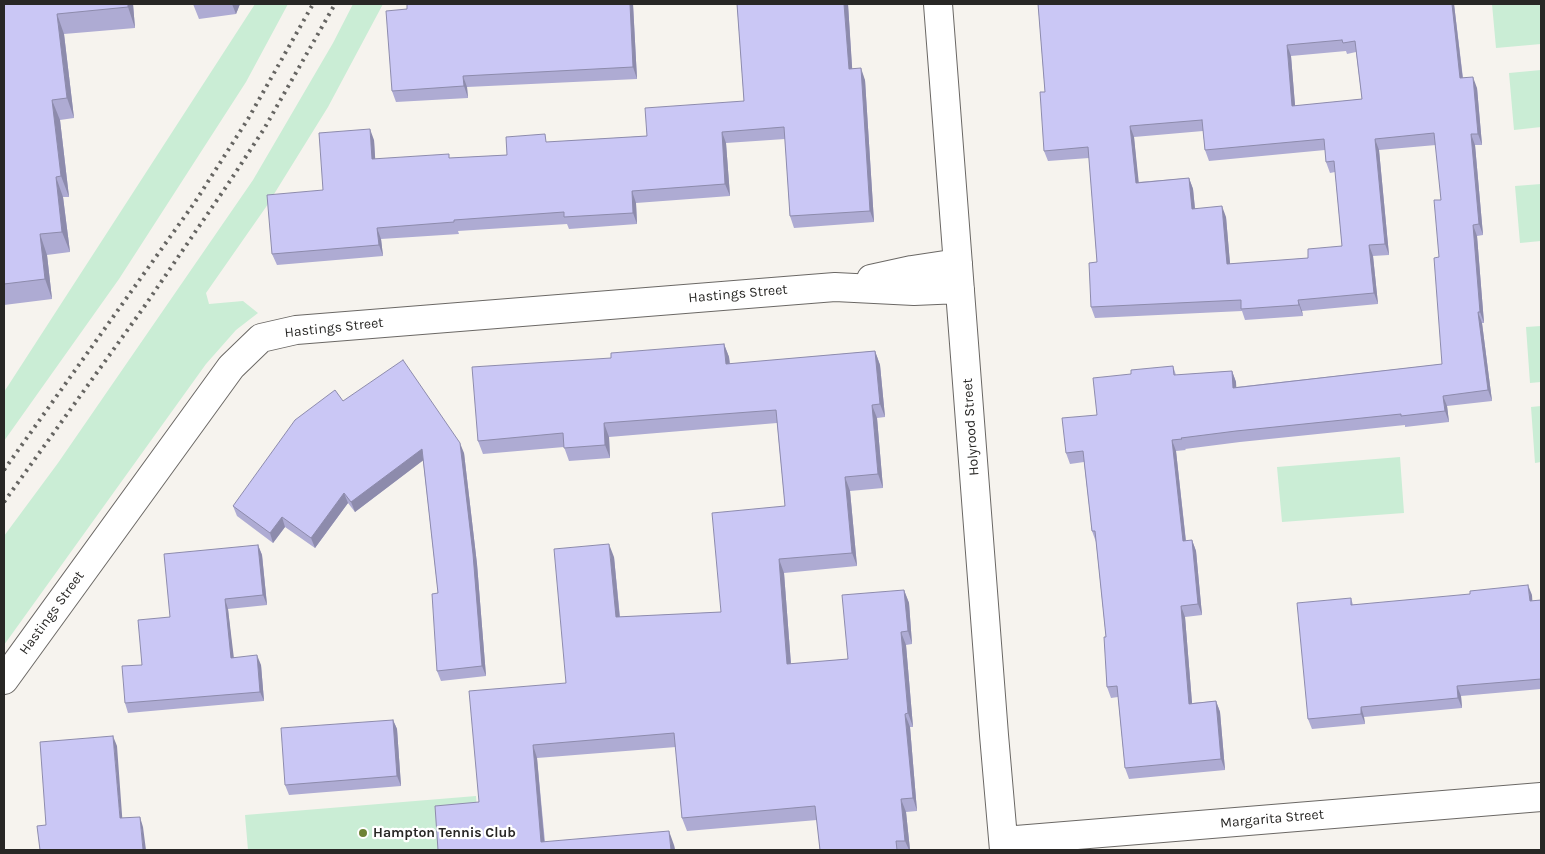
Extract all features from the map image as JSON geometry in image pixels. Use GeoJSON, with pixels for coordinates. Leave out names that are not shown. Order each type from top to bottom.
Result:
{"type":"FeatureCollection","features":[{"type":"Feature","properties":{"kind":"street","name":"Holyrood Street"},"geometry":{"type":"LineString","coordinates":[[938,4],[1004,846]]}},
{"type":"Feature","properties":{"kind":"street","name":"Hastings Street"},"geometry":{"type":"LineString","coordinates":[[4,680],[231,367],[261,338],[296,330],[835,287],[912,270],[959,276]]}},
{"type":"Feature","properties":{"kind":"street","name":"Margarita Street"},"geometry":{"type":"LineString","coordinates":[[1004,846],[1541,797]]}},
{"type":"Feature","properties":{"kind":"green space"},"geometry":{"type":"Polygon","coordinates":[[[255,4],[288,4],[246,82],[119,279],[4,441],[4,392],[255,4]]]}},
{"type":"Feature","properties":{"kind":"green space"},"geometry":{"type":"Polygon","coordinates":[[[353,4],[383,4],[328,107],[266,207],[206,293],[209,304],[243,301],[258,313],[236,330],[206,364],[4,645],[4,536],[58,463],[253,180],[333,43],[353,4]]]}},
{"type":"Feature","properties":{"kind":"green space"},"geometry":{"type":"Polygon","coordinates":[[[1492,4],[1541,4],[1541,44],[1496,48],[1492,4]]]}},
{"type":"Feature","properties":{"kind":"green space"},"geometry":{"type":"Polygon","coordinates":[[[1541,70],[1541,127],[1514,130],[1509,73],[1541,70]]]}},
{"type":"Feature","properties":{"kind":"green space"},"geometry":{"type":"Polygon","coordinates":[[[1541,184],[1541,241],[1520,243],[1515,186],[1541,184]]]}},
{"type":"Feature","properties":{"kind":"green space"},"geometry":{"type":"Polygon","coordinates":[[[1541,326],[1541,382],[1530,383],[1526,327],[1541,326]]]}},
{"type":"Feature","properties":{"kind":"green space"},"geometry":{"type":"Polygon","coordinates":[[[1541,406],[1541,462],[1535,463],[1531,407],[1541,406]]]}},
{"type":"Feature","properties":{"kind":"green space"},"geometry":{"type":"Polygon","coordinates":[[[1400,457],[1404,513],[1282,522],[1277,467],[1400,457]]]}},
{"type":"Feature","properties":{"kind":"green space","name":"Hampton Tennis Club"},"geometry":{"type":"Polygon","coordinates":[[[476,796],[480,850],[248,850],[245,815],[476,796]]]}},
{"type":"Feature","properties":{"kind":"building"},"geometry":{"type":"Polygon","coordinates":[[[4,4],[128,4],[128,7],[57,14],[67,98],[52,100],[61,176],[56,177],[62,232],[40,234],[45,279],[4,284],[4,4]]]}},
{"type":"Feature","properties":{"kind":"building"},"geometry":{"type":"Polygon","coordinates":[[[407,4],[630,4],[633,67],[463,76],[464,86],[392,91],[386,11],[407,9],[407,4]]]}},
{"type":"Feature","properties":{"kind":"building"},"geometry":{"type":"Polygon","coordinates":[[[737,4],[844,4],[849,69],[861,68],[870,211],[790,216],[784,127],[722,132],[725,184],[632,191],[633,213],[564,217],[564,212],[377,228],[379,245],[272,254],[267,195],[323,190],[319,133],[370,129],[372,159],[449,154],[449,158],[507,155],[506,137],[545,134],[546,142],[647,136],[645,108],[744,101],[737,4]]]}},
{"type":"Feature","properties":{"kind":"building"},"geometry":{"type":"Polygon","coordinates":[[[1038,4],[1452,4],[1460,78],[1473,77],[1478,134],[1471,134],[1479,224],[1473,225],[1480,312],[1478,312],[1488,390],[1443,396],[1445,411],[1236,431],[1172,440],[1183,541],[1192,540],[1198,604],[1181,606],[1189,704],[1216,701],[1221,759],[1125,768],[1117,686],[1107,687],[1104,637],[1106,637],[1095,531],[1092,531],[1083,451],[1066,453],[1062,418],[1097,415],[1093,378],[1131,374],[1131,370],[1173,366],[1174,375],[1232,371],[1233,388],[1442,364],[1434,258],[1439,257],[1434,200],[1441,200],[1434,133],[1375,139],[1385,244],[1369,245],[1374,293],[1298,300],[1299,305],[1241,309],[1241,300],[1091,307],[1089,263],[1097,262],[1088,147],[1044,151],[1040,92],[1045,92],[1038,4]],[[1342,40],[1287,45],[1292,106],[1362,99],[1355,41],[1343,43],[1342,40]],[[1202,120],[1130,126],[1136,183],[1189,178],[1192,209],[1222,206],[1227,264],[1308,258],[1308,249],[1342,246],[1334,161],[1326,162],[1324,139],[1205,150],[1202,120]]]}},
{"type":"Feature","properties":{"kind":"building"},"geometry":{"type":"Polygon","coordinates":[[[724,344],[726,364],[875,351],[880,404],[872,405],[878,474],[845,477],[852,553],[779,559],[787,664],[848,659],[842,595],[904,590],[908,631],[901,632],[908,713],[905,714],[913,798],[901,799],[905,841],[896,841],[897,850],[820,850],[815,806],[682,818],[674,733],[533,745],[541,842],[669,831],[671,850],[438,850],[435,806],[479,802],[469,691],[566,683],[554,549],[609,544],[616,617],[721,612],[712,513],[785,506],[776,410],[604,423],[605,445],[564,448],[563,433],[478,441],[472,367],[611,358],[611,353],[724,344]]]}},
{"type":"Feature","properties":{"kind":"building"},"geometry":{"type":"Polygon","coordinates":[[[403,360],[460,443],[473,554],[482,666],[437,671],[432,594],[438,593],[422,449],[351,502],[344,493],[311,538],[282,517],[270,533],[233,506],[295,420],[335,390],[343,401],[403,360]]]}},
{"type":"Feature","properties":{"kind":"building"},"geometry":{"type":"Polygon","coordinates":[[[258,545],[263,595],[225,599],[231,658],[257,655],[260,692],[125,703],[122,666],[142,665],[138,620],[170,617],[164,554],[258,545]]]}},
{"type":"Feature","properties":{"kind":"building"},"geometry":{"type":"Polygon","coordinates":[[[1528,585],[1530,601],[1541,600],[1541,679],[1457,686],[1458,698],[1361,707],[1361,714],[1308,719],[1297,603],[1351,598],[1351,605],[1470,594],[1470,591],[1528,585]]]}},
{"type":"Feature","properties":{"kind":"building"},"geometry":{"type":"Polygon","coordinates":[[[393,720],[397,776],[285,785],[281,728],[393,720]]]}},
{"type":"Feature","properties":{"kind":"building"},"geometry":{"type":"Polygon","coordinates":[[[113,736],[120,818],[140,817],[143,850],[40,850],[37,826],[46,825],[40,742],[113,736]]]}},
{"type":"Feature","properties":{"kind":"railway"},"geometry":{"type":"LineString","coordinates":[[4,470],[195,202],[248,119],[313,4]]}},
{"type":"Feature","properties":{"kind":"railway"},"geometry":{"type":"LineString","coordinates":[[4,502],[144,307],[228,184],[264,129],[335,4]]}},
{"type":"Feature","properties":{"kind":"place","name":"Hampton Tennis Club"},"geometry":{"type":"Point","coordinates":[363,833]}}]}
